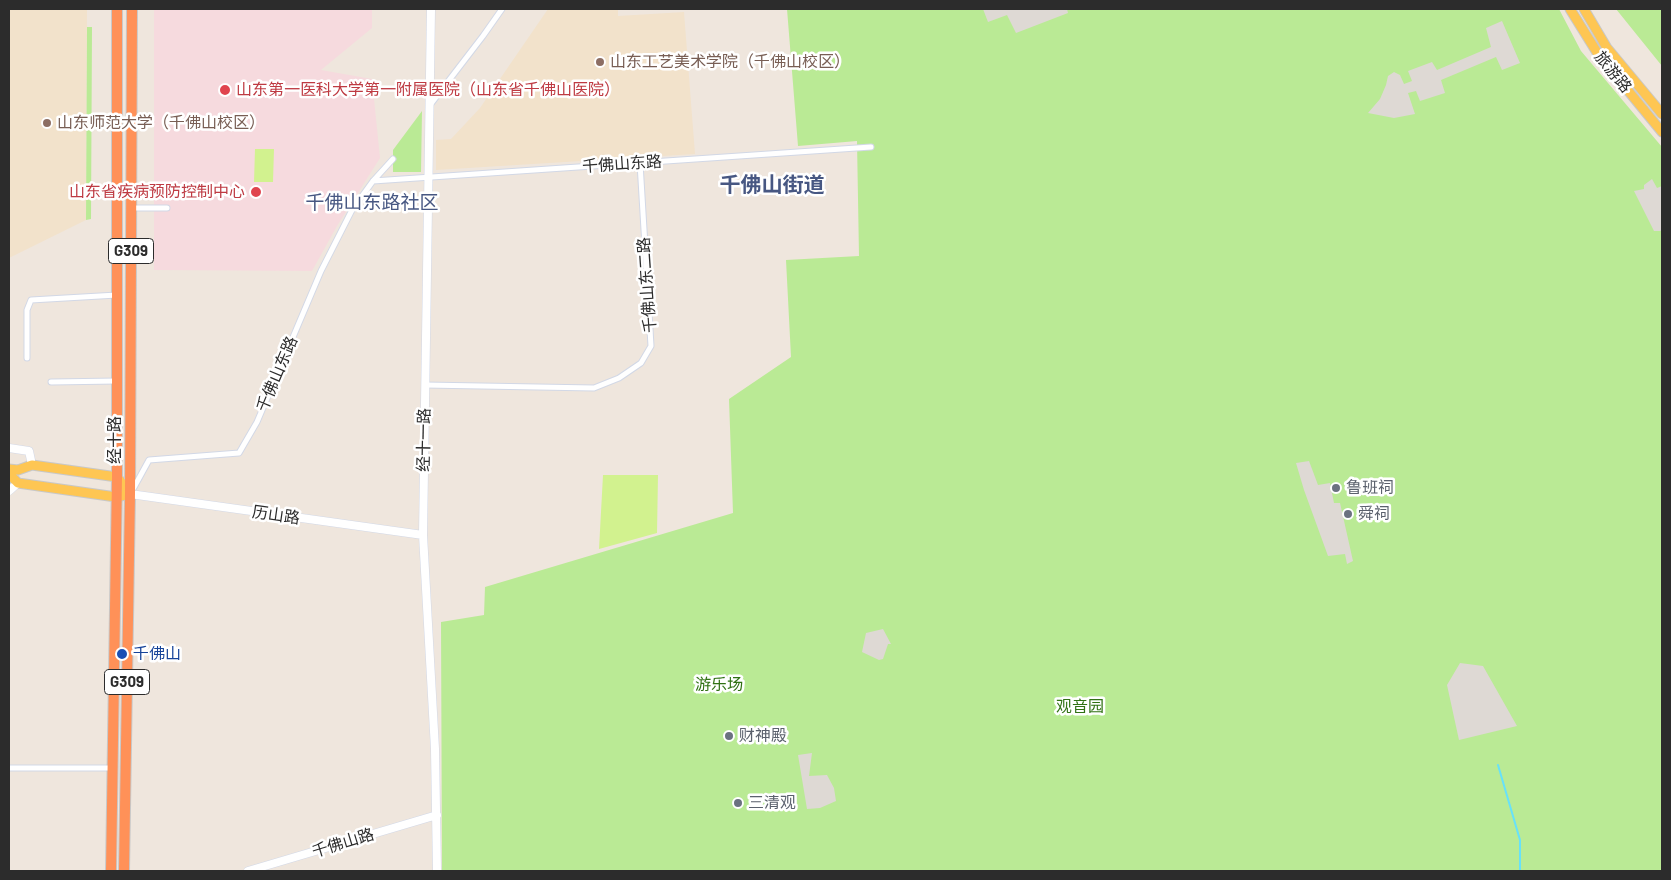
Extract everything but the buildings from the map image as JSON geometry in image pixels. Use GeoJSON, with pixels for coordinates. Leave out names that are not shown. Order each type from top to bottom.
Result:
{"type":"FeatureCollection","features":[{"type":"Feature","properties":{"kind":"highway","name":"经十路"},"geometry":{"type":"LineString","coordinates":[[111,871],[117,476],[117,9]]}},
{"type":"Feature","properties":{"kind":"highway","name":"经十路"},"geometry":{"type":"LineString","coordinates":[[124,871],[130,494],[132,9]]}},
{"type":"Feature","properties":{"kind":"main road","name":"旅游路"},"geometry":{"type":"LineString","coordinates":[[1570,9],[1598,54],[1662,132]]}},
{"type":"Feature","properties":{"kind":"main road","name":"旅游路"},"geometry":{"type":"LineString","coordinates":[[1584,9],[1607,48],[1662,114]]}},
{"type":"Feature","properties":{"kind":"main road"},"geometry":{"type":"LineString","coordinates":[[9,468],[18,470],[32,465],[117,476],[130,494]]}},
{"type":"Feature","properties":{"kind":"main road","name":"历山路"},"geometry":{"type":"LineString","coordinates":[[9,476],[18,483],[116,497],[130,494]]}},
{"type":"Feature","properties":{"kind":"street","name":"经十一路"},"geometry":{"type":"LineString","coordinates":[[431,9],[422,534],[436,749],[437,871]]}},
{"type":"Feature","properties":{"kind":"street"},"geometry":{"type":"LineString","coordinates":[[430,106],[484,36],[502,9]]}},
{"type":"Feature","properties":{"kind":"street","name":"千佛山东路"},"geometry":{"type":"LineString","coordinates":[[373,181],[871,147]]}},
{"type":"Feature","properties":{"kind":"street","name":"千佛山东路"},"geometry":{"type":"LineString","coordinates":[[130,494],[149,460],[239,453],[257,422],[325,264],[352,210],[373,181],[393,159]]}},
{"type":"Feature","properties":{"kind":"street","name":"千佛山东二路"},"geometry":{"type":"LineString","coordinates":[[425,385],[594,388],[619,378],[641,362],[651,346],[640,163]]}},
{"type":"Feature","properties":{"kind":"street"},"geometry":{"type":"LineString","coordinates":[[131,208],[167,208]]}},
{"type":"Feature","properties":{"kind":"street"},"geometry":{"type":"LineString","coordinates":[[27,358],[27,310],[31,300],[117,295]]}},
{"type":"Feature","properties":{"kind":"street"},"geometry":{"type":"LineString","coordinates":[[51,382],[117,381]]}},
{"type":"Feature","properties":{"kind":"street"},"geometry":{"type":"LineString","coordinates":[[9,448],[29,452],[32,465]]}},
{"type":"Feature","properties":{"kind":"street"},"geometry":{"type":"LineString","coordinates":[[9,491],[18,483]]}},
{"type":"Feature","properties":{"kind":"street","name":"历山路"},"geometry":{"type":"LineString","coordinates":[[130,494],[422,534]]}},
{"type":"Feature","properties":{"kind":"street"},"geometry":{"type":"LineString","coordinates":[[9,768],[112,768]]}},
{"type":"Feature","properties":{"kind":"street","name":"千佛山路"},"geometry":{"type":"LineString","coordinates":[[248,871],[438,815]]}},
{"type":"Feature","properties":{"kind":"shaded area","name":"山东师范大学（千佛山校区）"},"geometry":{"type":"Polygon","coordinates":[[[9,9],[87,9],[86,220],[9,258],[9,9]]]}},
{"type":"Feature","properties":{"kind":"shaded area","name":"山东省疾病预防控制中心"},"geometry":{"type":"Polygon","coordinates":[[[154,9],[372,9],[372,28],[321,70],[372,79],[380,158],[337,226],[312,271],[154,270],[154,9]]]}},
{"type":"Feature","properties":{"kind":"shaded area","name":"山东工艺美术学院（千佛山校区）"},"geometry":{"type":"Polygon","coordinates":[[[548,9],[618,9],[618,16],[684,12],[695,154],[436,170],[436,140],[451,139],[480,108],[548,9]]]}},
{"type":"Feature","properties":{"kind":"shaded area"},"geometry":{"type":"Polygon","coordinates":[[[983,9],[1067,9],[1068,13],[1016,33],[1007,15],[988,22],[983,9]]]}},
{"type":"Feature","properties":{"kind":"shaded area"},"geometry":{"type":"Polygon","coordinates":[[[1502,21],[1520,63],[1502,70],[1496,57],[1441,80],[1445,93],[1420,101],[1416,91],[1408,93],[1415,114],[1394,118],[1368,113],[1380,99],[1388,76],[1394,72],[1400,75],[1404,84],[1412,81],[1408,71],[1432,62],[1437,70],[1491,47],[1486,28],[1502,21]]]}},
{"type":"Feature","properties":{"kind":"shaded area"},"geometry":{"type":"Polygon","coordinates":[[[1652,179],[1657,188],[1662,186],[1662,230],[1660,231],[1654,231],[1634,191],[1644,189],[1644,185],[1652,179]]]}},
{"type":"Feature","properties":{"kind":"shaded area"},"geometry":{"type":"Polygon","coordinates":[[[1309,461],[1318,485],[1330,483],[1334,503],[1340,503],[1353,561],[1347,564],[1345,554],[1328,556],[1296,463],[1309,461]]]}},
{"type":"Feature","properties":{"kind":"shaded area"},"geometry":{"type":"Polygon","coordinates":[[[883,629],[891,644],[888,644],[883,659],[879,660],[862,652],[866,633],[883,629]]]}},
{"type":"Feature","properties":{"kind":"shaded area"},"geometry":{"type":"Polygon","coordinates":[[[1460,663],[1483,666],[1517,726],[1459,740],[1447,685],[1460,663]]]}},
{"type":"Feature","properties":{"kind":"shaded area"},"geometry":{"type":"Polygon","coordinates":[[[812,753],[809,776],[827,775],[834,788],[836,801],[820,808],[807,809],[798,755],[812,753]]]}},
{"type":"Feature","properties":{"kind":"green space"},"geometry":{"type":"Polygon","coordinates":[[[787,9],[1559,9],[1581,51],[1662,147],[1662,871],[442,871],[441,622],[484,615],[485,587],[733,513],[729,399],[791,357],[786,260],[859,256],[857,141],[798,146],[787,9]]]}},
{"type":"Feature","properties":{"kind":"green space"},"geometry":{"type":"Polygon","coordinates":[[[1616,9],[1662,9],[1662,66],[1616,9]]]}},
{"type":"Feature","properties":{"kind":"green space"},"geometry":{"type":"Polygon","coordinates":[[[87,27],[92,27],[91,219],[86,220],[87,27]]]}},
{"type":"Feature","properties":{"kind":"green space"},"geometry":{"type":"Polygon","coordinates":[[[422,111],[421,172],[393,172],[393,150],[422,111]]]}},
{"type":"Feature","properties":{"kind":"green space"},"geometry":{"type":"Polygon","coordinates":[[[255,149],[274,149],[273,182],[254,182],[255,149]]]}},
{"type":"Feature","properties":{"kind":"green space"},"geometry":{"type":"Polygon","coordinates":[[[603,475],[658,475],[657,533],[599,549],[603,475]]]}},
{"type":"Feature","properties":{"kind":"waterway"},"geometry":{"type":"LineString","coordinates":[[1498,765],[1520,840],[1520,871]]}},
{"type":"Feature","properties":{"kind":"place","name":"山东工艺美术学院（千佛山校区）"},"geometry":{"type":"Point","coordinates":[600,62]}},
{"type":"Feature","properties":{"kind":"place","name":"山东第一医科大学第一附属医院（山东省千佛山医院）"},"geometry":{"type":"Point","coordinates":[225,90]}},
{"type":"Feature","properties":{"kind":"place","name":"山东师范大学（千佛山校区）"},"geometry":{"type":"Point","coordinates":[47,123]}},
{"type":"Feature","properties":{"kind":"place","name":"山东省疾病预防控制中心"},"geometry":{"type":"Point","coordinates":[256,192]}},
{"type":"Feature","properties":{"kind":"place","name":"鲁班祠"},"geometry":{"type":"Point","coordinates":[1336,488]}},
{"type":"Feature","properties":{"kind":"place","name":"舜祠"},"geometry":{"type":"Point","coordinates":[1348,514]}},
{"type":"Feature","properties":{"kind":"place","name":"千佛山"},"geometry":{"type":"Point","coordinates":[122,654]}},
{"type":"Feature","properties":{"kind":"place","name":"财神殿"},"geometry":{"type":"Point","coordinates":[729,736]}},
{"type":"Feature","properties":{"kind":"place","name":"三清观"},"geometry":{"type":"Point","coordinates":[738,803]}},
{"type":"Feature","properties":{"kind":"district","name":"千佛山街道"},"geometry":{"type":"Point","coordinates":[772,185]}},
{"type":"Feature","properties":{"kind":"district","name":"千佛山东路社区"},"geometry":{"type":"Point","coordinates":[372,203]}},
{"type":"Feature","properties":{"kind":"park label","name":"游乐场"},"geometry":{"type":"Point","coordinates":[719,685]}},
{"type":"Feature","properties":{"kind":"park label","name":"观音园"},"geometry":{"type":"Point","coordinates":[1080,707]}}]}
